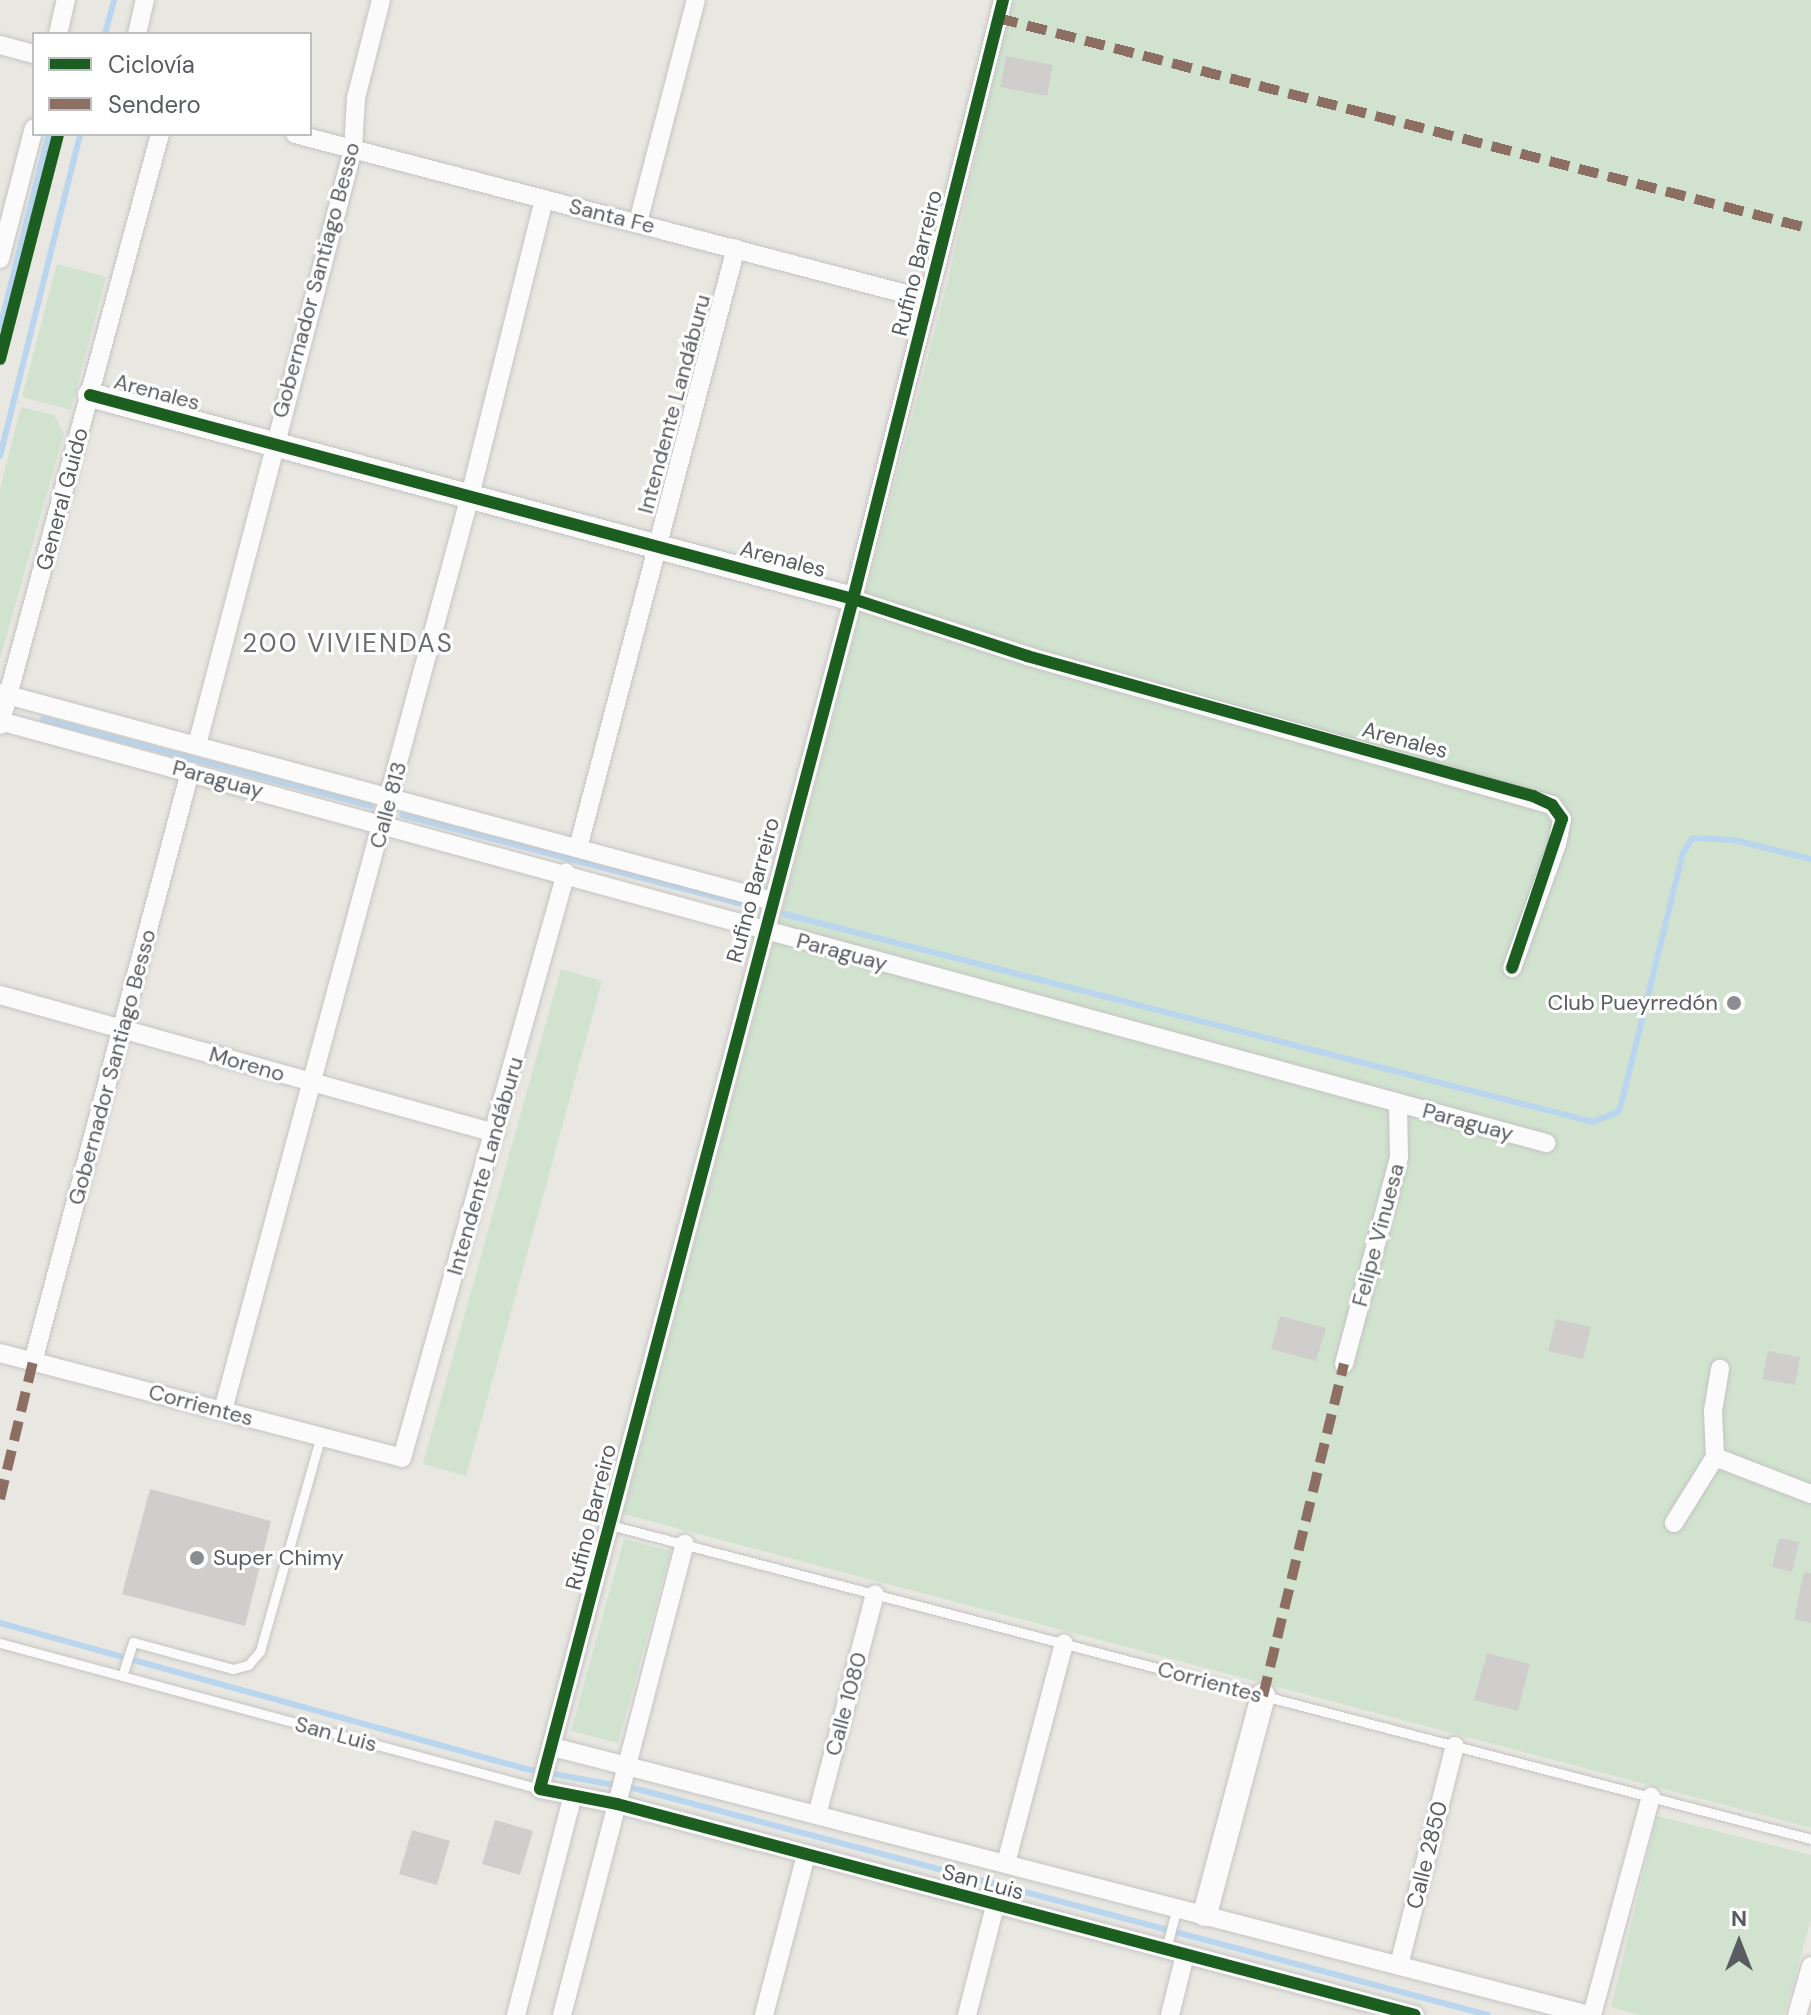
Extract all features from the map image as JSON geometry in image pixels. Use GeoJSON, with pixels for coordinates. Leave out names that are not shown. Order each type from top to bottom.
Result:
{"type":"FeatureCollection","features":[{"type":"Feature","properties":{"kind":"street"},"geometry":{"type":"LineString","coordinates":[[58,32],[66,0]]}},
{"type":"Feature","properties":{"kind":"street"},"geometry":{"type":"LineString","coordinates":[[137,32],[145,0]]}},
{"type":"Feature","properties":{"kind":"street","name":"Gobernador Santiago Besso"},"geometry":{"type":"LineString","coordinates":[[197,745],[273,444],[353,149],[356,98],[381,0]]}},
{"type":"Feature","properties":{"kind":"street"},"geometry":{"type":"LineString","coordinates":[[638,222],[696,0]]}},
{"type":"Feature","properties":{"kind":"street","name":"Rufino Barreiro"},"geometry":{"type":"LineString","coordinates":[[540,1789],[769,900],[853,599],[1003,0]]}},
{"type":"Feature","properties":{"kind":"street"},"geometry":{"type":"LineString","coordinates":[[0,45],[32,53]]}},
{"type":"Feature","properties":{"kind":"street"},"geometry":{"type":"LineString","coordinates":[[0,259],[32,136]]}},
{"type":"Feature","properties":{"kind":"street","name":"General Guido"},"geometry":{"type":"LineString","coordinates":[[0,723],[4,694],[90,395],[159,136]]}},
{"type":"Feature","properties":{"kind":"street","name":"Santa Fe"},"geometry":{"type":"LineString","coordinates":[[303,136],[929,300]]}},
{"type":"Feature","properties":{"kind":"street","name":"Calle 813"},"geometry":{"type":"LineString","coordinates":[[223,1410],[390,798],[544,199]]}},
{"type":"Feature","properties":{"kind":"street","name":"Intendente Landáburu"},"geometry":{"type":"LineString","coordinates":[[578,848],[736,248]]}},
{"type":"Feature","properties":{"kind":"street","name":"Arenales"},"geometry":{"type":"LineString","coordinates":[[90,395],[853,599],[1027,656],[1552,805],[1562,819],[1557,844],[1512,968]]}},
{"type":"Feature","properties":{"kind":"street","name":"Paraguay"},"geometry":{"type":"LineString","coordinates":[[4,694],[769,900]]}},
{"type":"Feature","properties":{"kind":"street","name":"Paraguay"},"geometry":{"type":"LineString","coordinates":[[0,723],[566,873],[763,930],[1546,1143]]}},
{"type":"Feature","properties":{"kind":"street","name":"Gobernador Santiago Besso"},"geometry":{"type":"LineString","coordinates":[[33,1362],[190,772]]}},
{"type":"Feature","properties":{"kind":"street","name":"Intendente Landáburu"},"geometry":{"type":"LineString","coordinates":[[402,1458],[566,873]]}},
{"type":"Feature","properties":{"kind":"street","name":"Moreno"},"geometry":{"type":"LineString","coordinates":[[0,995],[495,1133]]}},
{"type":"Feature","properties":{"kind":"street","name":"Felipe Vinuesa"},"geometry":{"type":"LineString","coordinates":[[1344,1364],[1399,1157],[1398,1104]]}},
{"type":"Feature","properties":{"kind":"street","name":"Corrientes"},"geometry":{"type":"LineString","coordinates":[[0,1353],[402,1458]]}},
{"type":"Feature","properties":{"kind":"street"},"geometry":{"type":"LineString","coordinates":[[1674,1523],[1715,1457],[1713,1411],[1720,1369]]}},
{"type":"Feature","properties":{"kind":"street"},"geometry":{"type":"LineString","coordinates":[[1715,1457],[1811,1494]]}},
{"type":"Feature","properties":{"kind":"street"},"geometry":{"type":"LineString","coordinates":[[562,2015],[685,1544]]}},
{"type":"Feature","properties":{"kind":"street","name":"Calle 1080"},"geometry":{"type":"LineString","coordinates":[[817,1815],[875,1594]]}},
{"type":"Feature","properties":{"kind":"street"},"geometry":{"type":"LineString","coordinates":[[1006,1863],[1064,1644]]}},
{"type":"Feature","properties":{"kind":"street"},"geometry":{"type":"LineString","coordinates":[[1205,1914],[1263,1696]]}},
{"type":"Feature","properties":{"kind":"street","name":"Calle 2850"},"geometry":{"type":"LineString","coordinates":[[1399,1965],[1455,1746]]}},
{"type":"Feature","properties":{"kind":"street","name":"San Luis"},"geometry":{"type":"LineString","coordinates":[[553,1747],[1590,2015]]}},
{"type":"Feature","properties":{"kind":"street","name":"San Luis"},"geometry":{"type":"LineString","coordinates":[[540,1789],[572,1798],[617,1804],[1166,1949],[1382,2011],[1415,2015]]}},
{"type":"Feature","properties":{"kind":"street"},"geometry":{"type":"LineString","coordinates":[[1590,2015],[1651,1797]]}},
{"type":"Feature","properties":{"kind":"street"},"geometry":{"type":"LineString","coordinates":[[516,2015],[572,1798]]}},
{"type":"Feature","properties":{"kind":"street"},"geometry":{"type":"LineString","coordinates":[[764,2015],[806,1855]]}},
{"type":"Feature","properties":{"kind":"street"},"geometry":{"type":"LineString","coordinates":[[967,2015],[995,1906]]}},
{"type":"Feature","properties":{"kind":"street"},"geometry":{"type":"LineString","coordinates":[[1170,2015],[1185,1955]]}},
{"type":"Feature","properties":{"kind":"street"},"geometry":{"type":"LineString","coordinates":[[1797,2015],[1811,1966]]}},
{"type":"Feature","properties":{"kind":"lane"},"geometry":{"type":"LineString","coordinates":[[122,1676],[133,1642],[233,1669],[248,1665],[260,1651],[321,1436]]}},
{"type":"Feature","properties":{"kind":"lane","name":"Corrientes"},"geometry":{"type":"LineString","coordinates":[[610,1525],[1811,1839]]}},
{"type":"Feature","properties":{"kind":"lane","name":"San Luis"},"geometry":{"type":"LineString","coordinates":[[0,1643],[540,1789]]}},
{"type":"Feature","properties":{"kind":"lane"},"geometry":{"type":"LineString","coordinates":[[1166,1949],[1177,1907]]}},
{"type":"Feature","properties":{"kind":"green space"},"geometry":{"type":"Polygon","coordinates":[[[1011,0],[1811,0],[1811,1828],[623,1514],[946,288],[1011,0]]]}},
{"type":"Feature","properties":{"kind":"green space"},"geometry":{"type":"Polygon","coordinates":[[[57,264],[106,277],[71,410],[22,397],[57,264]]]}},
{"type":"Feature","properties":{"kind":"green space"},"geometry":{"type":"Polygon","coordinates":[[[21,407],[54,415],[64,433],[0,659],[0,489],[21,407]]]}},
{"type":"Feature","properties":{"kind":"green space"},"geometry":{"type":"Polygon","coordinates":[[[561,969],[602,981],[466,1476],[423,1464],[561,969]]]}},
{"type":"Feature","properties":{"kind":"green space"},"geometry":{"type":"Polygon","coordinates":[[[624,1539],[671,1551],[618,1743],[571,1731],[624,1539]]]}},
{"type":"Feature","properties":{"kind":"green space"},"geometry":{"type":"Polygon","coordinates":[[[1657,1816],[1811,1855],[1811,1919],[1784,2015],[1640,2015],[1611,2007],[1657,1816]]]}},
{"type":"Feature","properties":{"kind":"building"},"geometry":{"type":"Polygon","coordinates":[[[1006,56],[1053,65],[1047,96],[1000,87],[1006,56]]]}},
{"type":"Feature","properties":{"kind":"building"},"geometry":{"type":"Polygon","coordinates":[[[1280,1316],[1326,1328],[1316,1361],[1271,1349],[1280,1316]]]}},
{"type":"Feature","properties":{"kind":"building"},"geometry":{"type":"Polygon","coordinates":[[[1556,1319],[1591,1327],[1583,1359],[1548,1351],[1556,1319]]]}},
{"type":"Feature","properties":{"kind":"building"},"geometry":{"type":"Polygon","coordinates":[[[1768,1351],[1800,1357],[1795,1385],[1762,1379],[1768,1351]]]}},
{"type":"Feature","properties":{"kind":"building","name":"Super Chimy"},"geometry":{"type":"Polygon","coordinates":[[[150,1489],[271,1521],[245,1626],[122,1594],[150,1489]]]}},
{"type":"Feature","properties":{"kind":"building"},"geometry":{"type":"Polygon","coordinates":[[[1779,1538],[1799,1542],[1792,1572],[1772,1567],[1779,1538]]]}},
{"type":"Feature","properties":{"kind":"building"},"geometry":{"type":"Polygon","coordinates":[[[1804,1572],[1811,1573],[1811,1623],[1794,1619],[1804,1572]]]}},
{"type":"Feature","properties":{"kind":"building"},"geometry":{"type":"Polygon","coordinates":[[[1487,1653],[1530,1664],[1518,1711],[1474,1700],[1487,1653]]]}},
{"type":"Feature","properties":{"kind":"building"},"geometry":{"type":"Polygon","coordinates":[[[495,1820],[533,1831],[520,1875],[482,1864],[495,1820]]]}},
{"type":"Feature","properties":{"kind":"building"},"geometry":{"type":"Polygon","coordinates":[[[412,1830],[450,1841],[437,1885],[399,1874],[412,1830]]]}},
{"type":"Feature","properties":{"kind":"waterway"},"geometry":{"type":"LineString","coordinates":[[106,32],[114,0]]}},
{"type":"Feature","properties":{"kind":"waterway"},"geometry":{"type":"LineString","coordinates":[[0,327],[48,136]]}},
{"type":"Feature","properties":{"kind":"waterway"},"geometry":{"type":"LineString","coordinates":[[0,456],[80,136]]}},
{"type":"Feature","properties":{"kind":"waterway"},"geometry":{"type":"LineString","coordinates":[[43,719],[371,806]]}},
{"type":"Feature","properties":{"kind":"waterway"},"geometry":{"type":"LineString","coordinates":[[402,815],[749,906]]}},
{"type":"Feature","properties":{"kind":"waterway"},"geometry":{"type":"LineString","coordinates":[[784,914],[1593,1122],[1618,1112],[1622,1101],[1683,853],[1692,838],[1734,840],[1811,859]]}},
{"type":"Feature","properties":{"kind":"waterway"},"geometry":{"type":"LineString","coordinates":[[0,1623],[526,1769],[641,1790],[1488,2015]]}},
{"type":"Feature","properties":{"kind":"marked path"},"geometry":{"type":"LineString","coordinates":[[998,18],[1811,229]]}},
{"type":"Feature","properties":{"kind":"marked path"},"geometry":{"type":"LineString","coordinates":[[0,1499],[33,1362]]}},
{"type":"Feature","properties":{"kind":"marked path"},"geometry":{"type":"LineString","coordinates":[[1263,1696],[1344,1364]]}},
{"type":"Feature","properties":{"kind":"cycle path"},"geometry":{"type":"LineString","coordinates":[[1003,0],[853,599],[540,1789],[617,1804],[1415,2015]]}},
{"type":"Feature","properties":{"kind":"cycle path"},"geometry":{"type":"LineString","coordinates":[[0,359],[57,136]]}},
{"type":"Feature","properties":{"kind":"cycle path"},"geometry":{"type":"LineString","coordinates":[[90,395],[853,599],[1027,656],[1533,796],[1552,805],[1562,819],[1512,968]]}},
{"type":"Feature","properties":{"kind":"place","name":"Club Pueyrredón"},"geometry":{"type":"Point","coordinates":[1734,1003]}},
{"type":"Feature","properties":{"kind":"place","name":"Super Chimy"},"geometry":{"type":"Point","coordinates":[197,1558]}},
{"type":"Feature","properties":{"kind":"district","name":"200 VIVIENDAS"},"geometry":{"type":"Point","coordinates":[348,644]}}]}
